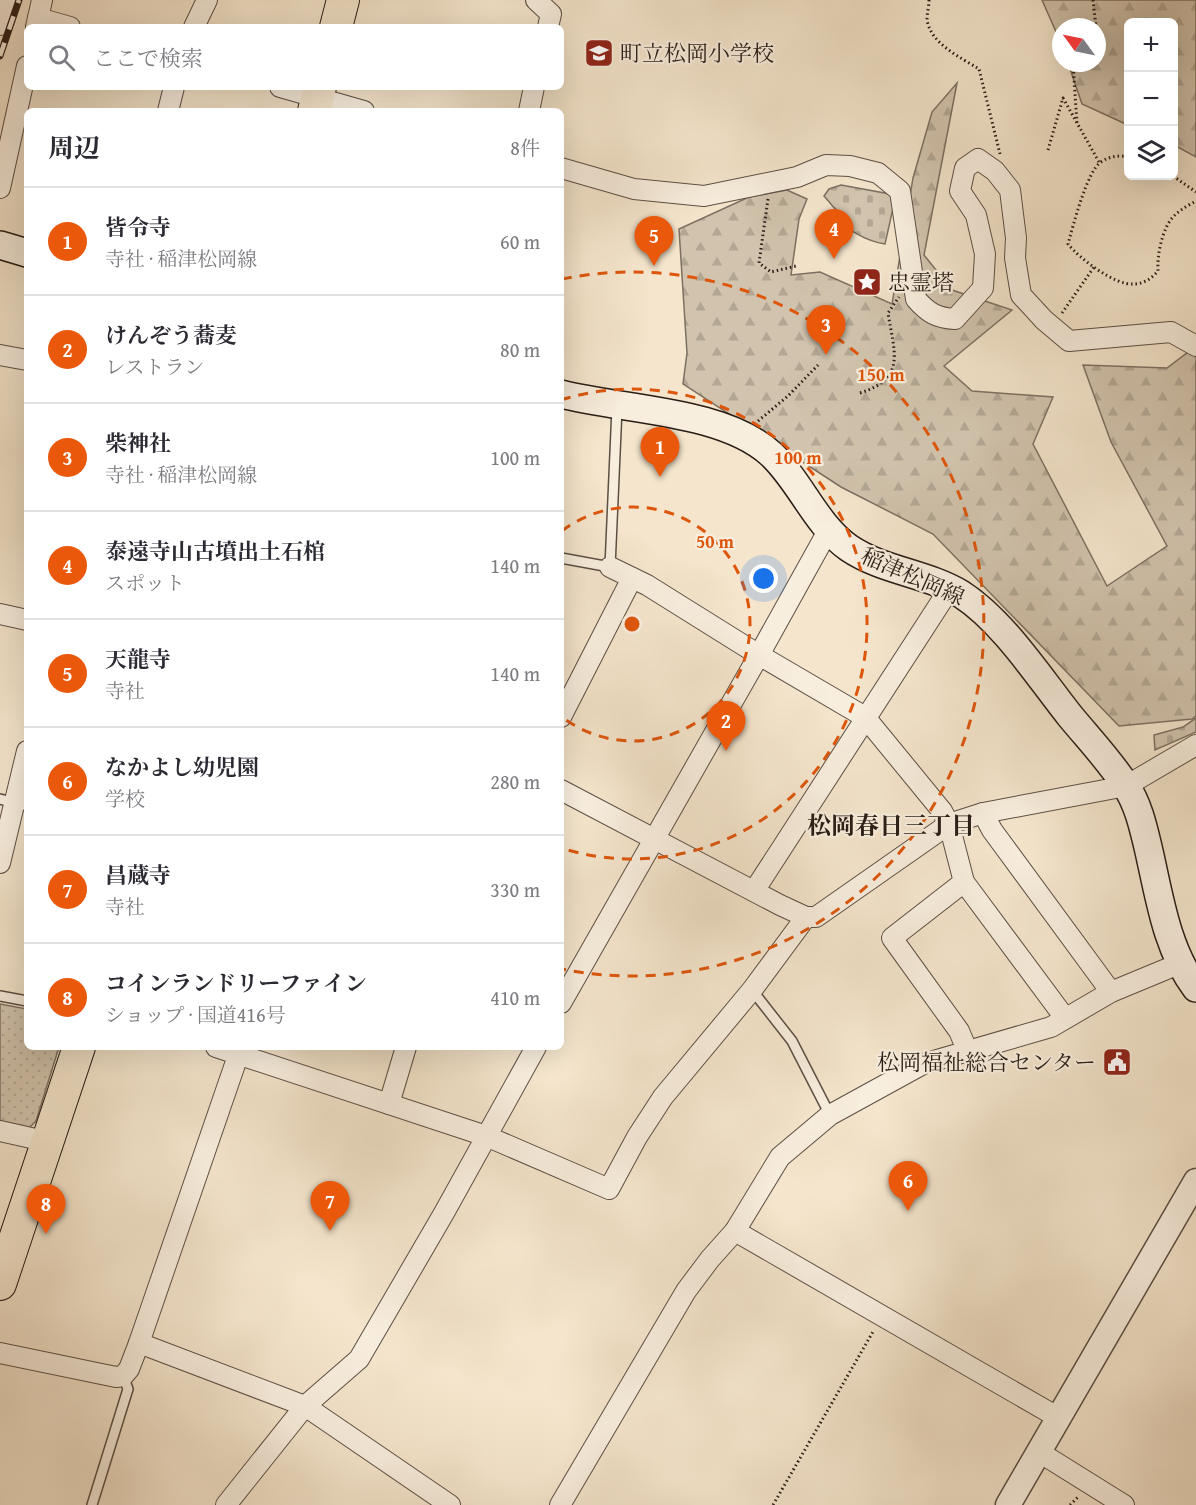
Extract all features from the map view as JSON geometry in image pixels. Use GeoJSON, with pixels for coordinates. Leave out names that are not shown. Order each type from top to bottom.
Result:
{"type":"FeatureCollection","features":[{"type":"Feature","properties":{"kind":"highway"},"geometry":{"type":"LineString","coordinates":[[337,24],[343,0]]}},
{"type":"Feature","properties":{"kind":"highway"},"geometry":{"type":"LineString","coordinates":[[0,1284],[78,1050]]}},
{"type":"Feature","properties":{"kind":"main road"},"geometry":{"type":"LineString","coordinates":[[0,245],[24,252]]}},
{"type":"Feature","properties":{"kind":"main road","name":"稲津松岡線"},"geometry":{"type":"LineString","coordinates":[[564,395],[694,419],[741,435],[769,453],[781,465],[829,529],[848,547],[867,558],[950,588],[980,607],[998,626],[1126,786],[1142,820],[1170,936],[1180,963],[1196,988]]}},
{"type":"Feature","properties":{"kind":"street"},"geometry":{"type":"LineString","coordinates":[[0,25],[8,0]]}},
{"type":"Feature","properties":{"kind":"street"},"geometry":{"type":"LineString","coordinates":[[195,24],[207,0]]}},
{"type":"Feature","properties":{"kind":"street"},"geometry":{"type":"LineString","coordinates":[[537,0],[550,14],[548,24]]}},
{"type":"Feature","properties":{"kind":"street"},"geometry":{"type":"LineString","coordinates":[[38,15],[62,24]]}},
{"type":"Feature","properties":{"kind":"street"},"geometry":{"type":"LineString","coordinates":[[0,188],[4,153],[24,77]]}},
{"type":"Feature","properties":{"kind":"street"},"geometry":{"type":"LineString","coordinates":[[169,108],[173,90]]}},
{"type":"Feature","properties":{"kind":"street"},"geometry":{"type":"LineString","coordinates":[[289,90],[352,108]]}},
{"type":"Feature","properties":{"kind":"street"},"geometry":{"type":"LineString","coordinates":[[530,108],[533,90]]}},
{"type":"Feature","properties":{"kind":"street"},"geometry":{"type":"LineString","coordinates":[[564,169],[634,189],[704,196],[797,177],[826,165],[850,166],[878,173],[900,191],[916,299],[925,310],[938,318],[955,319],[983,288],[985,254],[976,215],[960,191],[964,168],[978,159],[995,171],[1010,190],[1016,238],[1015,258],[1022,295],[1052,327],[1069,341],[1171,332],[1196,346]]}},
{"type":"Feature","properties":{"kind":"street"},"geometry":{"type":"LineString","coordinates":[[0,355],[24,359]]}},
{"type":"Feature","properties":{"kind":"street"},"geometry":{"type":"LineString","coordinates":[[564,998],[829,529]]}},
{"type":"Feature","properties":{"kind":"street"},"geometry":{"type":"LineString","coordinates":[[610,567],[865,717],[942,811],[949,824],[964,882],[1065,1017]]}},
{"type":"Feature","properties":{"kind":"street"},"geometry":{"type":"LineString","coordinates":[[564,711],[632,578]]}},
{"type":"Feature","properties":{"kind":"street"},"geometry":{"type":"LineString","coordinates":[[753,891],[950,588]]}},
{"type":"Feature","properties":{"kind":"street"},"geometry":{"type":"LineString","coordinates":[[0,614],[24,619]]}},
{"type":"Feature","properties":{"kind":"street"},"geometry":{"type":"LineString","coordinates":[[564,792],[753,891],[806,917],[816,917],[949,824],[983,813],[1126,786],[1196,745]]}},
{"type":"Feature","properties":{"kind":"street"},"geometry":{"type":"LineString","coordinates":[[0,863],[24,763]]}},
{"type":"Feature","properties":{"kind":"street"},"geometry":{"type":"LineString","coordinates":[[983,813],[992,830],[1111,992]]}},
{"type":"Feature","properties":{"kind":"street"},"geometry":{"type":"LineString","coordinates":[[964,882],[892,938],[959,1031],[968,1052]]}},
{"type":"Feature","properties":{"kind":"street"},"geometry":{"type":"LineString","coordinates":[[0,1353],[116,1377],[123,1376],[129,1368],[139,1343],[240,1050],[389,1104],[486,1136],[609,1189],[637,1137],[663,1097],[752,990],[806,917]]}},
{"type":"Feature","properties":{"kind":"street"},"geometry":{"type":"LineString","coordinates":[[561,1505],[686,1292],[710,1259],[735,1231],[780,1157],[830,1115],[923,1064],[1051,1027],[1111,992],[1180,963]]}},
{"type":"Feature","properties":{"kind":"street"},"geometry":{"type":"LineString","coordinates":[[389,1104],[405,1050]]}},
{"type":"Feature","properties":{"kind":"street"},"geometry":{"type":"LineString","coordinates":[[226,1505],[305,1406],[359,1359],[534,1050]]}},
{"type":"Feature","properties":{"kind":"street"},"geometry":{"type":"LineString","coordinates":[[0,1131],[48,1142]]}},
{"type":"Feature","properties":{"kind":"street"},"geometry":{"type":"LineString","coordinates":[[1008,1505],[1196,1180]]}},
{"type":"Feature","properties":{"kind":"street"},"geometry":{"type":"LineString","coordinates":[[735,1231],[1059,1418]]}},
{"type":"Feature","properties":{"kind":"street"},"geometry":{"type":"LineString","coordinates":[[139,1343],[305,1406],[450,1505]]}},
{"type":"Feature","properties":{"kind":"street"},"geometry":{"type":"LineString","coordinates":[[1039,1452],[1124,1505]]}},
{"type":"Feature","properties":{"kind":"lane"},"geometry":{"type":"LineString","coordinates":[[564,559],[610,567],[617,405]]}},
{"type":"Feature","properties":{"kind":"lane"},"geometry":{"type":"LineString","coordinates":[[752,990],[792,1041],[830,1115]]}},
{"type":"Feature","properties":{"kind":"lane"},"geometry":{"type":"LineString","coordinates":[[0,996],[24,1000]]}},
{"type":"Feature","properties":{"kind":"lane"},"geometry":{"type":"LineString","coordinates":[[92,1505],[128,1389],[123,1376]]}},
{"type":"Feature","properties":{"kind":"path"},"geometry":{"type":"LineString","coordinates":[[929,0],[927,18],[931,31],[944,47],[979,69],[1001,157]]}},
{"type":"Feature","properties":{"kind":"path"},"geometry":{"type":"LineString","coordinates":[[1093,0],[1095,18]]}},
{"type":"Feature","properties":{"kind":"path"},"geometry":{"type":"LineString","coordinates":[[1074,72],[1077,125]]}},
{"type":"Feature","properties":{"kind":"path"},"geometry":{"type":"LineString","coordinates":[[1048,150],[1063,98],[1100,162]]}},
{"type":"Feature","properties":{"kind":"path"},"geometry":{"type":"LineString","coordinates":[[1124,157],[1116,156],[1100,162],[1089,180],[1068,244],[1074,252],[1108,276],[1133,285],[1152,279],[1158,271],[1157,261],[1164,236],[1174,216],[1196,201]]}},
{"type":"Feature","properties":{"kind":"path"},"geometry":{"type":"LineString","coordinates":[[1178,179],[1196,192]]}},
{"type":"Feature","properties":{"kind":"path"},"geometry":{"type":"LineString","coordinates":[[770,182],[759,263],[771,272],[796,266]]}},
{"type":"Feature","properties":{"kind":"path"},"geometry":{"type":"LineString","coordinates":[[1052,327],[1094,267]]}},
{"type":"Feature","properties":{"kind":"path"},"geometry":{"type":"LineString","coordinates":[[860,393],[876,388],[885,381],[893,369],[894,353],[888,313],[897,299],[915,288]]}},
{"type":"Feature","properties":{"kind":"path"},"geometry":{"type":"LineString","coordinates":[[741,435],[788,396],[818,365]]}},
{"type":"Feature","properties":{"kind":"path"},"geometry":{"type":"LineString","coordinates":[[772,1505],[882,1316]]}},
{"type":"Feature","properties":{"kind":"green space"},"geometry":{"type":"Polygon","coordinates":[[[1042,0],[1196,0],[1196,157],[1178,147],[1178,18],[1124,18],[1124,123],[1082,104],[1071,72],[1106,72],[1106,18],[1052,18],[1052,23],[1042,0]]]}},
{"type":"Feature","properties":{"kind":"green space"},"geometry":{"type":"Polygon","coordinates":[[[957,83],[924,255],[952,290],[1012,310],[944,366],[972,391],[1053,397],[1033,444],[1107,586],[1167,546],[1111,442],[1083,365],[1167,368],[1196,346],[1196,716],[1192,719],[1119,726],[933,534],[841,487],[683,384],[687,353],[679,229],[749,197],[787,190],[807,199],[799,219],[791,275],[820,272],[892,304],[913,178],[932,112],[957,83]]]}},
{"type":"Feature","properties":{"kind":"green space"},"geometry":{"type":"Polygon","coordinates":[[[841,185],[890,194],[894,204],[885,244],[858,234],[834,216],[836,210],[824,196],[829,189],[841,185]]]}},
{"type":"Feature","properties":{"kind":"green space"},"geometry":{"type":"Polygon","coordinates":[[[1196,718],[1196,732],[1155,750],[1154,735],[1183,727],[1196,718]]]}},
{"type":"Feature","properties":{"kind":"green space"},"geometry":{"type":"Polygon","coordinates":[[[0,1004],[24,1008],[24,1050],[58,1050],[36,1121],[28,1129],[0,1123],[0,1004]]]}},
{"type":"Feature","properties":{"kind":"railway"},"geometry":{"type":"LineString","coordinates":[[0,56],[19,0]]}},
{"type":"Feature","properties":{"kind":"place","name":"町立松岡小学校"},"geometry":{"type":"Point","coordinates":[599,53]}},
{"type":"Feature","properties":{"kind":"place","name":"泰遠寺山古墳出土石棺"},"geometry":{"type":"Point","coordinates":[834,259]}},
{"type":"Feature","properties":{"kind":"place","name":"天龍寺"},"geometry":{"type":"Point","coordinates":[654,266]}},
{"type":"Feature","properties":{"kind":"place","name":"忠霊塔"},"geometry":{"type":"Point","coordinates":[867,282]}},
{"type":"Feature","properties":{"kind":"place","name":"柴神社"},"geometry":{"type":"Point","coordinates":[826,355]}},
{"type":"Feature","properties":{"kind":"place","name":"皆令寺"},"geometry":{"type":"Point","coordinates":[660,477]}},
{"type":"Feature","properties":{"kind":"place","name":"けんぞう蕎麦"},"geometry":{"type":"Point","coordinates":[726,751]}},
{"type":"Feature","properties":{"kind":"place","name":"松岡福祉総合センター"},"geometry":{"type":"Point","coordinates":[1117,1062]}},
{"type":"Feature","properties":{"kind":"place","name":"なかよし幼児園"},"geometry":{"type":"Point","coordinates":[908,1211]}},
{"type":"Feature","properties":{"kind":"place","name":"昌蔵寺"},"geometry":{"type":"Point","coordinates":[330,1231]}},
{"type":"Feature","properties":{"kind":"place","name":"コインランドリーファイン"},"geometry":{"type":"Point","coordinates":[46,1234]}},
{"type":"Feature","properties":{"kind":"district","name":"松岡春日三丁目"},"geometry":{"type":"Point","coordinates":[891,825]}}]}
